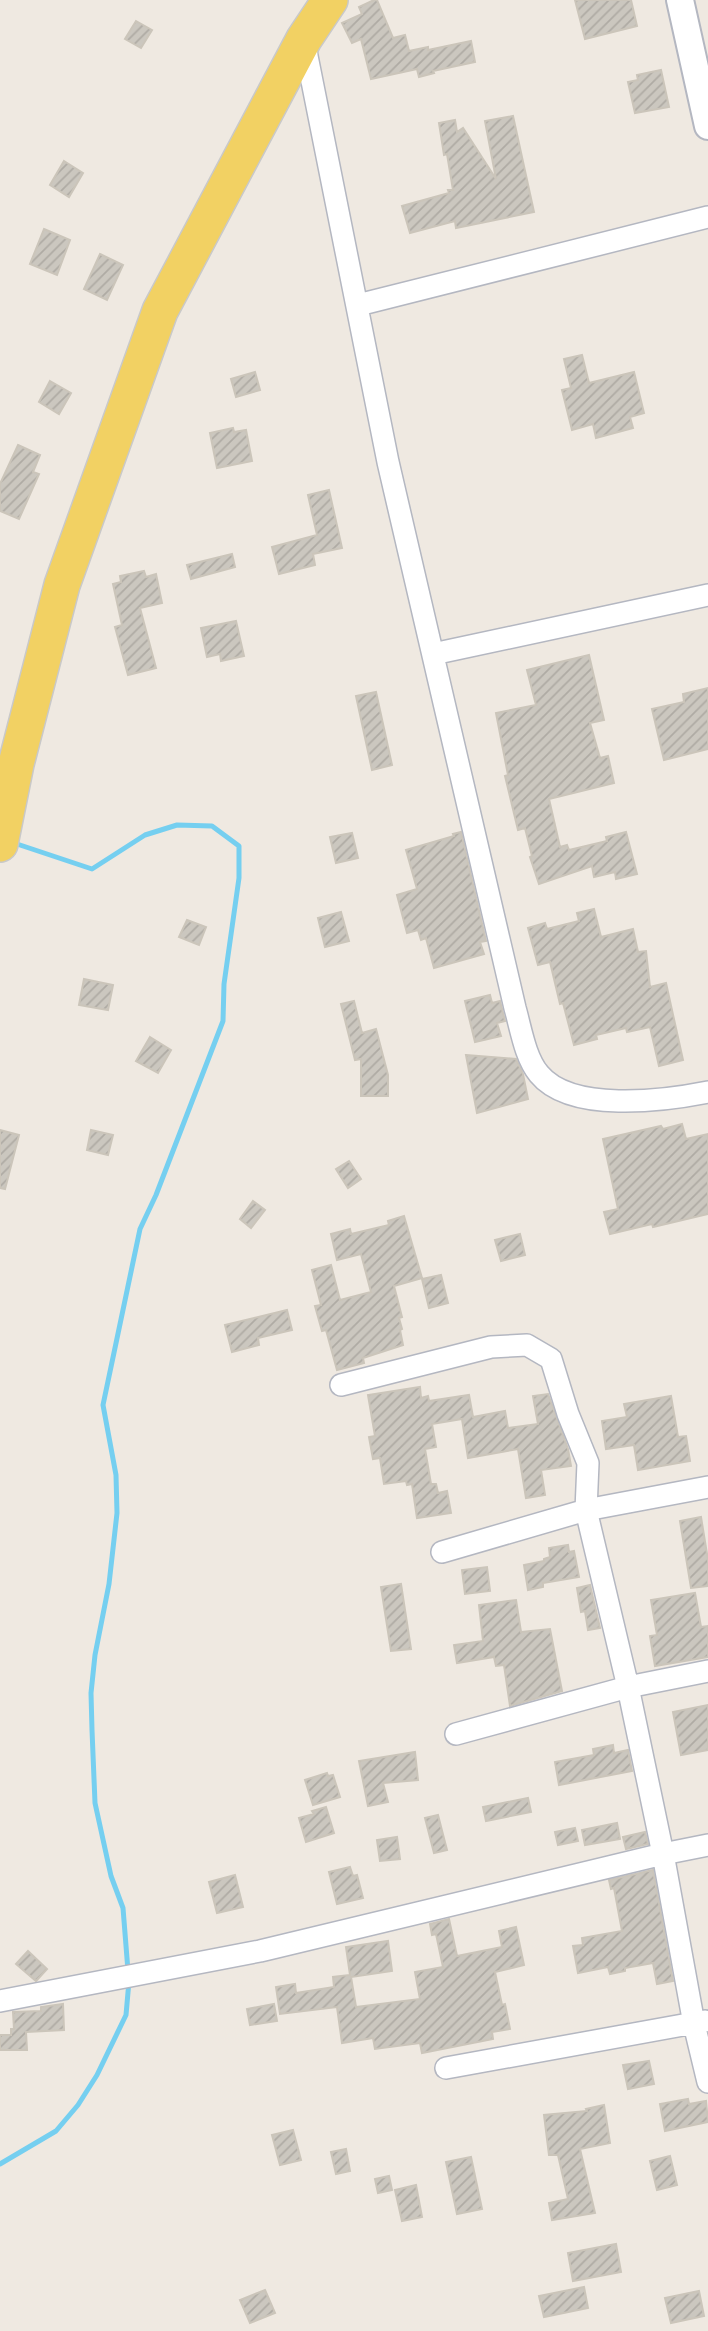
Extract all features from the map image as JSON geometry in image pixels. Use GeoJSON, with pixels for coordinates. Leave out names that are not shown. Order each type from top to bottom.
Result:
{"type":"FeatureCollection","features":[{"type":"Feature","properties":{"kind":"main road"},"geometry":{"type":"LineString","coordinates":[[0,844],[16,764],[62,585],[160,312],[303,39],[330,0]]}},
{"type":"Feature","properties":{"kind":"street"},"geometry":{"type":"LineString","coordinates":[[680,0],[708,127]]}},
{"type":"Feature","properties":{"kind":"street"},"geometry":{"type":"LineString","coordinates":[[303,39],[388,462],[515,1008],[529,1054],[537,1071],[557,1088],[576,1097],[646,1101],[708,1092]]}},
{"type":"Feature","properties":{"kind":"street"},"geometry":{"type":"LineString","coordinates":[[358,305],[708,217]]}},
{"type":"Feature","properties":{"kind":"street"},"geometry":{"type":"LineString","coordinates":[[433,654],[708,595]]}},
{"type":"Feature","properties":{"kind":"street"},"geometry":{"type":"LineString","coordinates":[[341,1385],[491,1347],[527,1345],[551,1359],[568,1414],[588,1463],[586,1510],[628,1687],[701,2022],[708,2082]]}},
{"type":"Feature","properties":{"kind":"street"},"geometry":{"type":"LineString","coordinates":[[442,1552],[586,1510],[708,1487]]}},
{"type":"Feature","properties":{"kind":"street"},"geometry":{"type":"LineString","coordinates":[[456,1734],[628,1687],[708,1671]]}},
{"type":"Feature","properties":{"kind":"street"},"geometry":{"type":"LineString","coordinates":[[0,2001],[260,1951],[708,1845]]}},
{"type":"Feature","properties":{"kind":"street"},"geometry":{"type":"LineString","coordinates":[[446,2068],[701,2022]]}},
{"type":"Feature","properties":{"kind":"building"},"geometry":{"type":"Polygon","coordinates":[[[377,0],[393,38],[405,35],[409,51],[471,41],[475,62],[433,71],[434,73],[419,77],[417,69],[371,79],[361,39],[352,43],[342,23],[362,14],[359,7],[377,0]]]}},
{"type":"Feature","properties":{"kind":"building"},"geometry":{"type":"Polygon","coordinates":[[[575,0],[631,0],[637,26],[585,39],[575,0]]]}},
{"type":"Feature","properties":{"kind":"building"},"geometry":{"type":"Polygon","coordinates":[[[136,21],[152,30],[141,48],[125,39],[136,21]]]}},
{"type":"Feature","properties":{"kind":"building"},"geometry":{"type":"Polygon","coordinates":[[[661,70],[669,107],[635,113],[628,82],[638,80],[637,75],[661,70]]]}},
{"type":"Feature","properties":{"kind":"building"},"geometry":{"type":"Polygon","coordinates":[[[513,116],[534,212],[456,228],[455,221],[410,233],[402,206],[453,190],[439,123],[455,120],[457,132],[463,128],[496,179],[485,121],[513,116]]]}},
{"type":"Feature","properties":{"kind":"building"},"geometry":{"type":"Polygon","coordinates":[[[64,161],[83,173],[69,197],[50,185],[64,161]]]}},
{"type":"Feature","properties":{"kind":"building"},"geometry":{"type":"Polygon","coordinates":[[[44,229],[70,240],[57,275],[30,264],[44,229]]]}},
{"type":"Feature","properties":{"kind":"building"},"geometry":{"type":"Polygon","coordinates":[[[100,254],[123,265],[107,300],[84,289],[100,254]]]}},
{"type":"Feature","properties":{"kind":"building"},"geometry":{"type":"Polygon","coordinates":[[[582,355],[589,383],[634,372],[644,413],[630,417],[633,428],[596,438],[593,424],[572,430],[562,390],[571,388],[564,359],[582,355]]]}},
{"type":"Feature","properties":{"kind":"building"},"geometry":{"type":"Polygon","coordinates":[[[255,372],[260,390],[236,397],[231,379],[255,372]]]}},
{"type":"Feature","properties":{"kind":"building"},"geometry":{"type":"Polygon","coordinates":[[[50,381],[71,393],[59,414],[39,402],[50,381]]]}},
{"type":"Feature","properties":{"kind":"building"},"geometry":{"type":"Polygon","coordinates":[[[233,428],[234,432],[246,430],[252,461],[217,468],[210,433],[233,428]]]}},
{"type":"Feature","properties":{"kind":"building"},"geometry":{"type":"Polygon","coordinates":[[[18,445],[40,455],[33,472],[39,474],[19,519],[0,511],[0,484],[18,445]]]}},
{"type":"Feature","properties":{"kind":"building"},"geometry":{"type":"Polygon","coordinates":[[[329,490],[342,548],[313,554],[315,565],[279,574],[272,547],[317,535],[308,495],[329,490]]]}},
{"type":"Feature","properties":{"kind":"building"},"geometry":{"type":"Polygon","coordinates":[[[232,554],[235,567],[191,579],[187,565],[232,554]]]}},
{"type":"Feature","properties":{"kind":"building"},"geometry":{"type":"Polygon","coordinates":[[[144,571],[146,577],[156,574],[162,603],[140,608],[156,668],[128,675],[115,627],[122,625],[113,584],[121,582],[120,576],[144,571]]]}},
{"type":"Feature","properties":{"kind":"building"},"geometry":{"type":"Polygon","coordinates":[[[236,621],[244,656],[221,661],[220,654],[207,657],[201,628],[236,621]]]}},
{"type":"Feature","properties":{"kind":"building"},"geometry":{"type":"Polygon","coordinates":[[[589,655],[604,720],[590,723],[600,758],[608,756],[614,783],[549,799],[560,847],[567,845],[569,850],[607,841],[606,837],[626,832],[637,874],[616,879],[615,872],[594,877],[592,866],[539,884],[530,857],[532,856],[525,828],[518,830],[505,776],[508,775],[496,713],[536,705],[527,670],[589,655]]]}},
{"type":"Feature","properties":{"kind":"building"},"geometry":{"type":"Polygon","coordinates":[[[708,688],[708,749],[664,760],[652,709],[684,702],[683,694],[708,688]]]}},
{"type":"Feature","properties":{"kind":"building"},"geometry":{"type":"Polygon","coordinates":[[[376,692],[392,765],[372,770],[356,696],[376,692]]]}},
{"type":"Feature","properties":{"kind":"building"},"geometry":{"type":"Polygon","coordinates":[[[461,832],[486,941],[480,942],[484,954],[434,968],[426,938],[421,940],[418,930],[407,933],[397,895],[417,889],[406,850],[461,832]]]}},
{"type":"Feature","properties":{"kind":"building"},"geometry":{"type":"Polygon","coordinates":[[[352,833],[358,858],[336,863],[330,837],[352,833]]]}},
{"type":"Feature","properties":{"kind":"building"},"geometry":{"type":"Polygon","coordinates":[[[594,909],[601,937],[633,929],[638,952],[646,951],[650,987],[666,983],[683,1060],[659,1066],[650,1027],[627,1032],[626,1028],[596,1035],[597,1039],[574,1045],[550,962],[538,965],[528,928],[545,923],[547,929],[579,921],[577,913],[594,909]]]}},
{"type":"Feature","properties":{"kind":"building"},"geometry":{"type":"Polygon","coordinates":[[[341,912],[349,941],[325,947],[318,918],[341,912]]]}},
{"type":"Feature","properties":{"kind":"building"},"geometry":{"type":"Polygon","coordinates":[[[187,920],[206,927],[199,945],[179,937],[187,920]]]}},
{"type":"Feature","properties":{"kind":"building"},"geometry":{"type":"Polygon","coordinates":[[[84,979],[113,985],[108,1010],[79,1005],[84,979]]]}},
{"type":"Feature","properties":{"kind":"building"},"geometry":{"type":"Polygon","coordinates":[[[490,995],[492,1003],[500,1001],[505,1021],[497,1023],[501,1036],[475,1042],[465,1001],[490,995]]]}},
{"type":"Feature","properties":{"kind":"building"},"geometry":{"type":"Polygon","coordinates":[[[354,1001],[362,1033],[376,1029],[388,1075],[388,1096],[361,1096],[361,1059],[355,1060],[341,1004],[354,1001]]]}},
{"type":"Feature","properties":{"kind":"building"},"geometry":{"type":"Polygon","coordinates":[[[150,1037],[171,1050],[158,1073],[136,1061],[150,1037]]]}},
{"type":"Feature","properties":{"kind":"building"},"geometry":{"type":"Polygon","coordinates":[[[466,1055],[516,1059],[523,1074],[528,1099],[477,1113],[466,1055]]]}},
{"type":"Feature","properties":{"kind":"building"},"geometry":{"type":"Polygon","coordinates":[[[682,1124],[686,1139],[708,1134],[708,1214],[610,1234],[604,1212],[618,1209],[603,1139],[682,1124]]]}},
{"type":"Feature","properties":{"kind":"building"},"geometry":{"type":"Polygon","coordinates":[[[0,1130],[19,1135],[5,1189],[0,1188],[0,1130]]]}},
{"type":"Feature","properties":{"kind":"building"},"geometry":{"type":"Polygon","coordinates":[[[91,1130],[113,1135],[108,1155],[87,1150],[91,1130]]]}},
{"type":"Feature","properties":{"kind":"building"},"geometry":{"type":"Polygon","coordinates":[[[349,1161],[361,1179],[348,1188],[336,1169],[349,1161]]]}},
{"type":"Feature","properties":{"kind":"building"},"geometry":{"type":"Polygon","coordinates":[[[253,1201],[265,1210],[251,1228],[240,1219],[253,1201]]]}},
{"type":"Feature","properties":{"kind":"building"},"geometry":{"type":"Polygon","coordinates":[[[404,1216],[422,1278],[394,1286],[402,1317],[399,1318],[403,1345],[363,1358],[364,1363],[337,1370],[326,1330],[322,1331],[315,1306],[321,1305],[312,1270],[331,1265],[340,1300],[371,1292],[361,1254],[337,1260],[331,1234],[350,1229],[351,1234],[389,1225],[388,1221],[404,1216]]]}},
{"type":"Feature","properties":{"kind":"building"},"geometry":{"type":"Polygon","coordinates":[[[520,1234],[525,1255],[501,1261],[495,1240],[520,1234]]]}},
{"type":"Feature","properties":{"kind":"building"},"geometry":{"type":"Polygon","coordinates":[[[441,1275],[448,1303],[429,1308],[422,1279],[441,1275]]]}},
{"type":"Feature","properties":{"kind":"building"},"geometry":{"type":"Polygon","coordinates":[[[287,1310],[292,1330],[258,1338],[259,1345],[232,1352],[225,1325],[287,1310]]]}},
{"type":"Feature","properties":{"kind":"building"},"geometry":{"type":"Polygon","coordinates":[[[420,1387],[421,1398],[428,1396],[429,1401],[469,1395],[473,1417],[505,1411],[508,1428],[538,1424],[533,1396],[548,1394],[568,1449],[571,1466],[541,1470],[545,1495],[526,1498],[518,1449],[468,1458],[462,1419],[432,1424],[436,1447],[425,1449],[431,1484],[436,1484],[438,1493],[447,1491],[451,1513],[417,1518],[412,1484],[407,1485],[406,1481],[384,1484],[380,1458],[373,1459],[369,1437],[375,1436],[368,1395],[420,1387]]]}},
{"type":"Feature","properties":{"kind":"building"},"geometry":{"type":"Polygon","coordinates":[[[671,1396],[678,1437],[686,1436],[690,1461],[638,1470],[634,1445],[606,1449],[602,1421],[627,1417],[624,1404],[671,1396]]]}},
{"type":"Feature","properties":{"kind":"building"},"geometry":{"type":"Polygon","coordinates":[[[701,1517],[708,1560],[708,1586],[691,1588],[680,1521],[701,1517]]]}},
{"type":"Feature","properties":{"kind":"building"},"geometry":{"type":"Polygon","coordinates":[[[568,1545],[569,1552],[574,1551],[579,1577],[543,1583],[543,1587],[528,1590],[524,1565],[550,1557],[549,1548],[568,1545]]]}},
{"type":"Feature","properties":{"kind":"building"},"geometry":{"type":"Polygon","coordinates":[[[487,1567],[490,1591],[465,1594],[462,1570],[487,1567]]]}},
{"type":"Feature","properties":{"kind":"building"},"geometry":{"type":"Polygon","coordinates":[[[401,1584],[411,1649],[391,1651],[381,1587],[401,1584]]]}},
{"type":"Feature","properties":{"kind":"building"},"geometry":{"type":"Polygon","coordinates":[[[590,1585],[600,1628],[588,1630],[585,1611],[581,1612],[577,1588],[590,1585]]]}},
{"type":"Feature","properties":{"kind":"building"},"geometry":{"type":"Polygon","coordinates":[[[695,1593],[701,1627],[708,1626],[708,1657],[655,1666],[650,1636],[657,1635],[651,1600],[695,1593]]]}},
{"type":"Feature","properties":{"kind":"building"},"geometry":{"type":"Polygon","coordinates":[[[516,1600],[521,1632],[550,1629],[562,1691],[510,1706],[504,1665],[496,1666],[494,1657],[457,1663],[454,1645],[483,1641],[479,1605],[516,1600]]]}},
{"type":"Feature","properties":{"kind":"building"},"geometry":{"type":"Polygon","coordinates":[[[708,1705],[708,1750],[681,1755],[673,1712],[708,1705]]]}},
{"type":"Feature","properties":{"kind":"building"},"geometry":{"type":"Polygon","coordinates":[[[613,1745],[614,1753],[628,1750],[632,1771],[559,1785],[555,1762],[594,1755],[593,1749],[613,1745]]]}},
{"type":"Feature","properties":{"kind":"building"},"geometry":{"type":"Polygon","coordinates":[[[415,1752],[418,1780],[383,1783],[388,1802],[368,1806],[359,1761],[415,1752]]]}},
{"type":"Feature","properties":{"kind":"building"},"geometry":{"type":"Polygon","coordinates":[[[327,1773],[328,1776],[333,1775],[340,1797],[313,1805],[305,1780],[327,1773]]]}},
{"type":"Feature","properties":{"kind":"building"},"geometry":{"type":"Polygon","coordinates":[[[528,1798],[531,1812],[486,1821],[483,1807],[528,1798]]]}},
{"type":"Feature","properties":{"kind":"building"},"geometry":{"type":"Polygon","coordinates":[[[326,1807],[334,1833],[306,1842],[299,1818],[326,1807]]]}},
{"type":"Feature","properties":{"kind":"building"},"geometry":{"type":"Polygon","coordinates":[[[438,1815],[447,1850],[434,1853],[425,1818],[438,1815]]]}},
{"type":"Feature","properties":{"kind":"building"},"geometry":{"type":"Polygon","coordinates":[[[617,1823],[620,1839],[585,1845],[582,1830],[617,1823]]]}},
{"type":"Feature","properties":{"kind":"building"},"geometry":{"type":"Polygon","coordinates":[[[575,1828],[578,1841],[558,1845],[555,1832],[575,1828]]]}},
{"type":"Feature","properties":{"kind":"building"},"geometry":{"type":"Polygon","coordinates":[[[645,1832],[648,1844],[626,1849],[623,1837],[645,1832]]]}},
{"type":"Feature","properties":{"kind":"building"},"geometry":{"type":"Polygon","coordinates":[[[397,1837],[400,1859],[380,1861],[377,1840],[397,1837]]]}},
{"type":"Feature","properties":{"kind":"building"},"geometry":{"type":"Polygon","coordinates":[[[350,1867],[353,1876],[357,1875],[363,1898],[337,1904],[329,1872],[350,1867]]]}},
{"type":"Feature","properties":{"kind":"building"},"geometry":{"type":"Polygon","coordinates":[[[653,1870],[673,1981],[657,1984],[653,1963],[610,1974],[608,1967],[578,1973],[573,1946],[583,1945],[582,1938],[622,1931],[614,1888],[611,1889],[609,1880],[653,1870]]]}},
{"type":"Feature","properties":{"kind":"building"},"geometry":{"type":"Polygon","coordinates":[[[235,1875],[243,1907],[217,1913],[209,1882],[235,1875]]]}},
{"type":"Feature","properties":{"kind":"building"},"geometry":{"type":"Polygon","coordinates":[[[449,1919],[457,1956],[502,1947],[499,1931],[516,1927],[524,1965],[495,1972],[510,2029],[492,2032],[493,2039],[422,2053],[420,2043],[375,2049],[373,2038],[342,2043],[337,2007],[280,2014],[276,1987],[295,1984],[296,1993],[334,1987],[333,1977],[350,1975],[346,1947],[388,1941],[392,1971],[351,1977],[356,2007],[420,1999],[415,1972],[443,1967],[436,1934],[432,1935],[430,1924],[449,1919]]]}},
{"type":"Feature","properties":{"kind":"building"},"geometry":{"type":"Polygon","coordinates":[[[28,1951],[47,1969],[36,1981],[16,1964],[28,1951]]]}},
{"type":"Feature","properties":{"kind":"building"},"geometry":{"type":"Polygon","coordinates":[[[63,2004],[64,2030],[26,2032],[27,2050],[0,2050],[0,2035],[11,2035],[11,2029],[14,2029],[13,2012],[41,2011],[41,2007],[63,2004]]]}},
{"type":"Feature","properties":{"kind":"building"},"geometry":{"type":"Polygon","coordinates":[[[274,2004],[277,2021],[250,2025],[247,2009],[274,2004]]]}},
{"type":"Feature","properties":{"kind":"building"},"geometry":{"type":"Polygon","coordinates":[[[649,2061],[654,2084],[628,2089],[623,2065],[649,2061]]]}},
{"type":"Feature","properties":{"kind":"building"},"geometry":{"type":"Polygon","coordinates":[[[688,2099],[689,2104],[706,2101],[708,2122],[665,2131],[660,2104],[688,2099]]]}},
{"type":"Feature","properties":{"kind":"building"},"geometry":{"type":"Polygon","coordinates":[[[604,2105],[610,2143],[580,2149],[595,2213],[552,2220],[549,2203],[568,2199],[558,2155],[549,2155],[544,2115],[587,2111],[586,2109],[604,2105]]]}},
{"type":"Feature","properties":{"kind":"building"},"geometry":{"type":"Polygon","coordinates":[[[293,2130],[301,2160],[280,2165],[272,2135],[293,2130]]]}},
{"type":"Feature","properties":{"kind":"building"},"geometry":{"type":"Polygon","coordinates":[[[346,2149],[350,2171],[336,2174],[331,2152],[346,2149]]]}},
{"type":"Feature","properties":{"kind":"building"},"geometry":{"type":"Polygon","coordinates":[[[670,2156],[677,2185],[657,2190],[650,2161],[670,2156]]]}},
{"type":"Feature","properties":{"kind":"building"},"geometry":{"type":"Polygon","coordinates":[[[471,2157],[482,2209],[457,2214],[446,2162],[471,2157]]]}},
{"type":"Feature","properties":{"kind":"building"},"geometry":{"type":"Polygon","coordinates":[[[389,2176],[392,2190],[378,2193],[375,2179],[389,2176]]]}},
{"type":"Feature","properties":{"kind":"building"},"geometry":{"type":"Polygon","coordinates":[[[416,2185],[422,2217],[402,2221],[395,2190],[416,2185]]]}},
{"type":"Feature","properties":{"kind":"building"},"geometry":{"type":"Polygon","coordinates":[[[616,2244],[621,2272],[573,2281],[568,2253],[616,2244]]]}},
{"type":"Feature","properties":{"kind":"building"},"geometry":{"type":"Polygon","coordinates":[[[584,2287],[588,2308],[544,2317],[539,2296],[584,2287]]]}},
{"type":"Feature","properties":{"kind":"building"},"geometry":{"type":"Polygon","coordinates":[[[265,2290],[275,2313],[250,2323],[240,2300],[265,2290]]]}},
{"type":"Feature","properties":{"kind":"building"},"geometry":{"type":"Polygon","coordinates":[[[699,2291],[704,2316],[671,2323],[665,2298],[699,2291]]]}},
{"type":"Feature","properties":{"kind":"waterway"},"geometry":{"type":"LineString","coordinates":[[11,842],[92,869],[145,835],[177,825],[212,826],[239,846],[239,878],[224,984],[223,1021],[156,1195],[140,1229],[103,1405],[116,1475],[117,1513],[109,1584],[95,1655],[91,1693],[95,1803],[111,1876],[123,1908],[128,1971]]}},
{"type":"Feature","properties":{"kind":"waterway"},"geometry":{"type":"LineString","coordinates":[[0,2164],[56,2131],[78,2105],[97,2075],[126,2015],[129,1981]]}}]}
